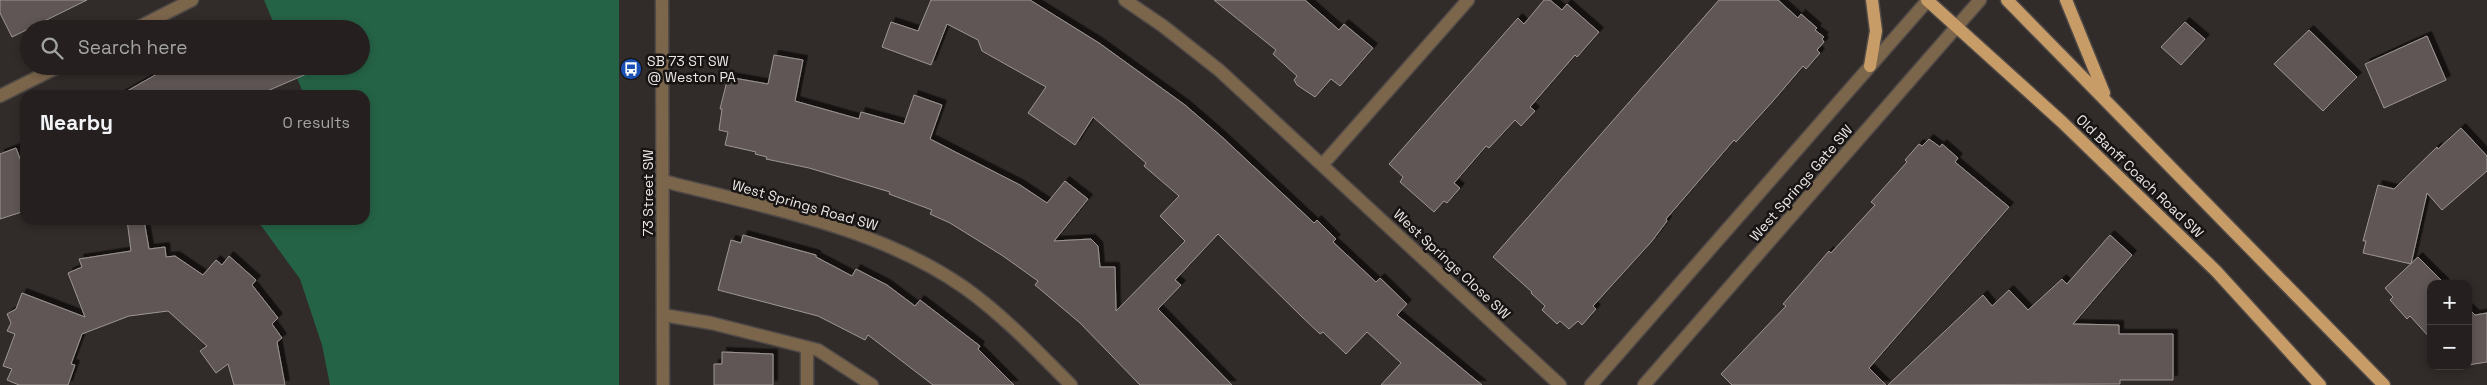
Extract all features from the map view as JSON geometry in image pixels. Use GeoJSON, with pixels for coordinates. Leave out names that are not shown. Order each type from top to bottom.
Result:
{"type":"FeatureCollection","features":[{"type":"Feature","properties":{"kind":"main road"},"geometry":{"type":"LineString","coordinates":[[1870,66],[1876,31],[1872,0]]}},
{"type":"Feature","properties":{"kind":"main road","name":"Old Banff Coach Road SW"},"geometry":{"type":"LineString","coordinates":[[1928,0],[2062,122],[2216,271],[2320,385]]}},
{"type":"Feature","properties":{"kind":"main road","name":"Old Banff Coach Road SW"},"geometry":{"type":"LineString","coordinates":[[2007,0],[2108,100],[2384,385]]}},
{"type":"Feature","properties":{"kind":"main road"},"geometry":{"type":"LineString","coordinates":[[2066,0],[2108,100]]}},
{"type":"Feature","properties":{"kind":"street"},"geometry":{"type":"LineString","coordinates":[[153,20],[192,0]]}},
{"type":"Feature","properties":{"kind":"street","name":"73 Street SW"},"geometry":{"type":"LineString","coordinates":[[662,0],[663,385]]}},
{"type":"Feature","properties":{"kind":"street","name":"West Springs Close SW"},"geometry":{"type":"LineString","coordinates":[[1125,0],[1163,26],[1218,70],[1323,164],[1560,385]]}},
{"type":"Feature","properties":{"kind":"street"},"geometry":{"type":"LineString","coordinates":[[1323,164],[1468,0]]}},
{"type":"Feature","properties":{"kind":"street","name":"West Springs Gate SW"},"geometry":{"type":"LineString","coordinates":[[1591,385],[1928,0]]}},
{"type":"Feature","properties":{"kind":"street","name":"West Springs Gate SW"},"geometry":{"type":"LineString","coordinates":[[1644,385],[1980,0]]}},
{"type":"Feature","properties":{"kind":"street"},"geometry":{"type":"LineString","coordinates":[[0,96],[42,75]]}},
{"type":"Feature","properties":{"kind":"street","name":"West Springs Road SW"},"geometry":{"type":"LineString","coordinates":[[663,181],[829,225],[882,243],[898,251],[940,273],[982,302],[1008,323],[1071,385]]}},
{"type":"Feature","properties":{"kind":"street"},"geometry":{"type":"LineString","coordinates":[[663,315],[711,323],[807,348],[829,356],[872,385]]}},
{"type":"Feature","properties":{"kind":"street"},"geometry":{"type":"LineString","coordinates":[[807,348],[807,385]]}},
{"type":"Feature","properties":{"kind":"green space"},"geometry":{"type":"Polygon","coordinates":[[[264,0],[619,0],[619,385],[330,385],[322,345],[300,279],[261,225],[370,225],[370,90],[302,90],[296,75],[370,75],[370,20],[272,20],[264,0]]]}},
{"type":"Feature","properties":{"kind":"building"},"geometry":{"type":"Polygon","coordinates":[[[0,0],[87,0],[46,20],[20,20],[20,33],[12,37],[0,13],[0,0]]]}},
{"type":"Feature","properties":{"kind":"building"},"geometry":{"type":"Polygon","coordinates":[[[931,0],[1030,0],[1099,43],[1185,105],[1314,223],[1317,220],[1336,239],[1333,242],[1376,282],[1380,278],[1407,304],[1397,315],[1482,385],[1381,385],[1401,363],[1367,332],[1346,354],[1323,332],[1320,334],[1218,234],[1175,280],[1181,285],[1158,309],[1232,385],[1140,385],[1080,323],[1035,285],[1038,281],[1003,256],[950,223],[930,214],[932,210],[889,194],[890,192],[809,168],[766,159],[767,157],[755,154],[756,152],[725,145],[728,132],[719,130],[722,109],[720,109],[728,77],[768,84],[774,55],[803,60],[795,101],[859,119],[861,112],[904,124],[914,95],[942,105],[930,139],[1020,185],[1047,203],[1065,181],[1088,199],[1054,241],[1091,239],[1098,246],[1100,267],[1115,267],[1116,311],[1185,241],[1160,216],[1179,196],[1144,166],[1146,163],[1093,117],[1075,145],[1028,113],[1046,87],[982,51],[978,40],[947,24],[931,65],[882,47],[891,22],[918,31],[931,0]]]}},
{"type":"Feature","properties":{"kind":"building"},"geometry":{"type":"Polygon","coordinates":[[[1214,0],[1305,0],[1339,30],[1344,24],[1373,48],[1340,86],[1331,79],[1315,97],[1297,85],[1294,80],[1297,76],[1273,54],[1276,50],[1214,0]]]}},
{"type":"Feature","properties":{"kind":"building"},"geometry":{"type":"Polygon","coordinates":[[[1544,0],[1550,0],[1562,10],[1567,4],[1599,32],[1577,57],[1575,55],[1530,107],[1535,111],[1521,126],[1515,120],[1489,148],[1486,146],[1454,183],[1460,188],[1447,203],[1444,201],[1434,212],[1400,182],[1403,177],[1389,164],[1518,18],[1524,24],[1544,0]]]}},
{"type":"Feature","properties":{"kind":"building"},"geometry":{"type":"Polygon","coordinates":[[[1719,0],[1778,0],[1798,18],[1801,14],[1817,28],[1815,30],[1824,37],[1822,39],[1824,42],[1817,50],[1820,53],[1806,69],[1803,66],[1736,142],[1734,140],[1666,219],[1667,221],[1652,241],[1593,306],[1596,309],[1582,325],[1578,321],[1569,329],[1560,321],[1557,324],[1542,310],[1545,306],[1532,292],[1493,257],[1719,0]]]}},
{"type":"Feature","properties":{"kind":"building"},"geometry":{"type":"Polygon","coordinates":[[[2185,22],[2205,39],[2181,65],[2161,47],[2185,22]]]}},
{"type":"Feature","properties":{"kind":"building"},"geometry":{"type":"Polygon","coordinates":[[[2309,30],[2357,77],[2323,111],[2274,64],[2309,30]]]}},
{"type":"Feature","properties":{"kind":"building"},"geometry":{"type":"Polygon","coordinates":[[[2427,36],[2446,80],[2384,108],[2365,64],[2427,36]]]}},
{"type":"Feature","properties":{"kind":"building"},"geometry":{"type":"Polygon","coordinates":[[[155,75],[304,75],[270,90],[129,90],[155,75]]]}},
{"type":"Feature","properties":{"kind":"building"},"geometry":{"type":"Polygon","coordinates":[[[2461,128],[2487,156],[2487,171],[2442,210],[2427,193],[2411,264],[2363,253],[2366,241],[2363,241],[2378,185],[2394,189],[2437,147],[2438,149],[2461,128]]]}},
{"type":"Feature","properties":{"kind":"building"},"geometry":{"type":"Polygon","coordinates":[[[1929,139],[1940,147],[1942,144],[1958,158],[1955,162],[2009,207],[1869,368],[1886,385],[1732,385],[1721,374],[1786,306],[1783,304],[1829,251],[1831,253],[1875,205],[1871,202],[1907,162],[1905,160],[1919,144],[1922,146],[1929,139]]]}},
{"type":"Feature","properties":{"kind":"building"},"geometry":{"type":"Polygon","coordinates":[[[16,148],[20,159],[20,213],[0,219],[0,154],[16,148]]]}},
{"type":"Feature","properties":{"kind":"building"},"geometry":{"type":"Polygon","coordinates":[[[128,225],[145,225],[149,249],[165,247],[166,257],[175,256],[203,275],[216,260],[222,265],[229,256],[256,280],[252,285],[278,318],[272,324],[282,338],[277,342],[285,385],[234,385],[228,364],[216,373],[200,351],[207,346],[168,311],[129,316],[82,334],[71,364],[75,365],[68,385],[19,385],[7,380],[12,369],[3,366],[15,334],[7,331],[11,323],[7,314],[16,309],[22,293],[85,317],[68,273],[82,267],[79,259],[131,251],[128,225]]]}},
{"type":"Feature","properties":{"kind":"building"},"geometry":{"type":"Polygon","coordinates":[[[743,235],[816,255],[816,257],[852,276],[856,269],[887,285],[915,306],[920,300],[980,346],[978,349],[1014,385],[933,385],[868,335],[865,340],[818,316],[718,290],[731,240],[741,243],[743,235]]]}},
{"type":"Feature","properties":{"kind":"building"},"geometry":{"type":"Polygon","coordinates":[[[2110,235],[2132,255],[2073,324],[2119,325],[2119,334],[2173,334],[2173,380],[2120,380],[2120,384],[1888,385],[1983,295],[1992,306],[2009,290],[2028,310],[2062,279],[2067,284],[2110,235]]]}},
{"type":"Feature","properties":{"kind":"building"},"geometry":{"type":"Polygon","coordinates":[[[2418,257],[2441,280],[2427,280],[2427,335],[2410,316],[2407,319],[2390,300],[2393,297],[2385,288],[2418,257]]]}},
{"type":"Feature","properties":{"kind":"building"},"geometry":{"type":"Polygon","coordinates":[[[2472,312],[2475,315],[2487,313],[2487,362],[2472,364],[2472,312]]]}},
{"type":"Feature","properties":{"kind":"building"},"geometry":{"type":"Polygon","coordinates":[[[722,352],[773,354],[773,385],[714,385],[714,364],[722,364],[722,352]]]}},
{"type":"Feature","properties":{"kind":"place","name":"SB 73 ST SW @ Weston PA"},"geometry":{"type":"Point","coordinates":[631,69]}}]}
